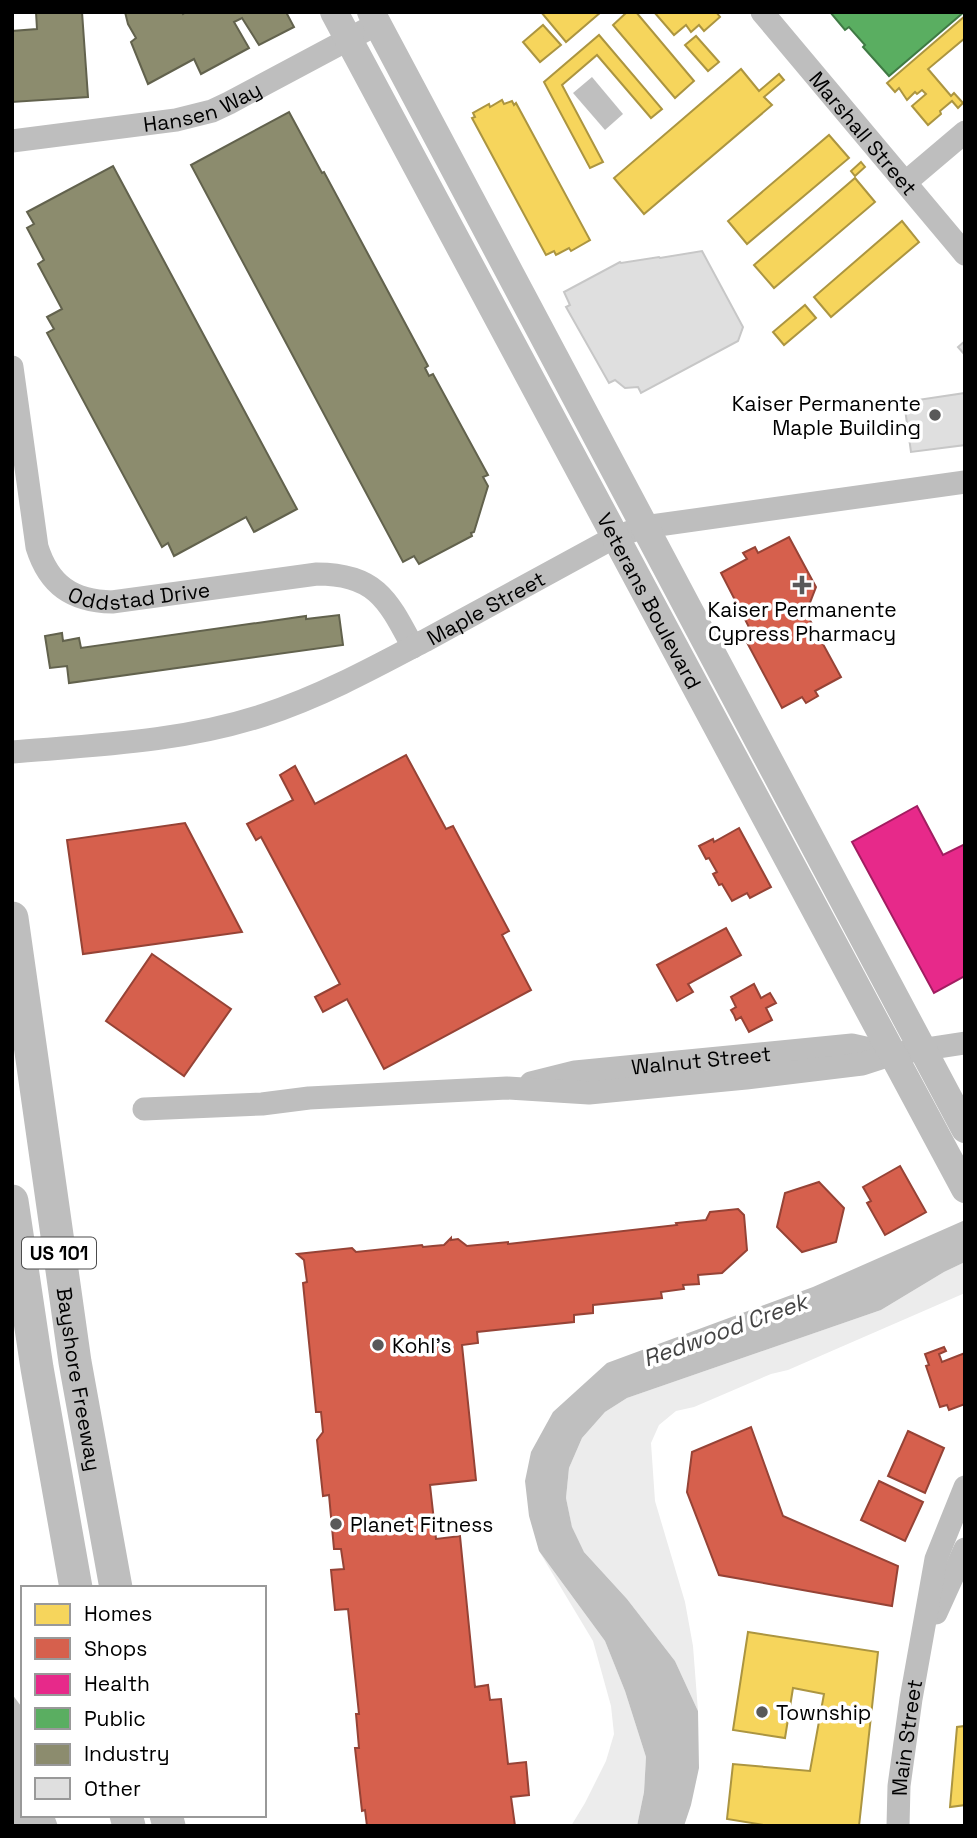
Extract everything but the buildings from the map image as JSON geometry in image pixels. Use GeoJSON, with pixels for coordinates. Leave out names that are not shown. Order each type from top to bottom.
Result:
{"type":"FeatureCollection","features":[{"type":"Feature","properties":{"kind":"highway","name":"Bayshore Freeway"},"geometry":{"type":"LineString","coordinates":[[12,918],[73,1348],[116,1586]]}},
{"type":"Feature","properties":{"kind":"highway","name":"Bayshore Freeway"},"geometry":{"type":"LineString","coordinates":[[12,1201],[37,1368],[76,1586]]}},
{"type":"Feature","properties":{"kind":"main road","name":"Veterans Boulevard"},"geometry":{"type":"LineString","coordinates":[[334,12],[965,1189]]}},
{"type":"Feature","properties":{"kind":"main road","name":"Veterans Boulevard"},"geometry":{"type":"LineString","coordinates":[[374,18],[965,1129]]}},
{"type":"Feature","properties":{"kind":"main road"},"geometry":{"type":"LineString","coordinates":[[514,348],[560,369]]}},
{"type":"Feature","properties":{"kind":"street","name":"Marshall Street"},"geometry":{"type":"LineString","coordinates":[[762,12],[965,254]]}},
{"type":"Feature","properties":{"kind":"street","name":"Hansen Way"},"geometry":{"type":"LineString","coordinates":[[12,141],[176,120],[212,111],[349,40],[374,18]]}},
{"type":"Feature","properties":{"kind":"street"},"geometry":{"type":"LineString","coordinates":[[906,182],[965,132]]}},
{"type":"Feature","properties":{"kind":"street","name":"Oddstad Drive"},"geometry":{"type":"LineString","coordinates":[[12,366],[37,547],[51,577],[64,589],[95,602],[113,602],[317,574],[348,576],[364,582],[380,594],[392,609],[413,647]]}},
{"type":"Feature","properties":{"kind":"street","name":"Maple Street"},"geometry":{"type":"LineString","coordinates":[[21,752],[148,741],[197,733],[264,715],[353,679],[615,537],[644,527],[965,482]]}},
{"type":"Feature","properties":{"kind":"street","name":"Walnut Street"},"geometry":{"type":"LineString","coordinates":[[144,1109],[507,1088],[589,1093],[863,1064],[893,1054],[965,1043]]}},
{"type":"Feature","properties":{"kind":"street","name":"Main Street"},"geometry":{"type":"LineString","coordinates":[[898,1826],[899,1786],[905,1737],[936,1559],[965,1487]]}},
{"type":"Feature","properties":{"kind":"street","name":"Main Street"},"geometry":{"type":"LineString","coordinates":[[921,1648],[965,1549]]}},
{"type":"Feature","properties":{"kind":"shaded area"},"geometry":{"type":"Polygon","coordinates":[[[965,1262],[965,1293],[788,1370],[771,1374],[694,1407],[676,1411],[659,1425],[651,1443],[655,1501],[685,1602],[693,1646],[698,1711],[675,1661],[627,1599],[584,1552],[572,1528],[566,1498],[569,1468],[582,1438],[605,1412],[627,1398],[881,1310],[965,1262]]]}},
{"type":"Feature","properties":{"kind":"shaded area"},"geometry":{"type":"Polygon","coordinates":[[[539,1551],[605,1641],[625,1691],[646,1757],[644,1792],[637,1826],[571,1826],[606,1761],[614,1734],[611,1706],[593,1641],[539,1551]]]}},
{"type":"Feature","properties":{"kind":"water"},"geometry":{"type":"Polygon","coordinates":[[[592,77],[623,114],[605,130],[573,93],[592,77]]]}},
{"type":"Feature","properties":{"kind":"water","name":"Redwood Creek"},"geometry":{"type":"Polygon","coordinates":[[[965,1220],[965,1262],[881,1310],[627,1398],[605,1412],[582,1438],[569,1468],[566,1498],[572,1527],[584,1552],[627,1599],[675,1661],[698,1711],[699,1768],[684,1826],[637,1826],[644,1792],[646,1757],[625,1691],[605,1641],[539,1551],[529,1516],[525,1481],[531,1452],[553,1412],[607,1363],[813,1287],[965,1220]]]}},
{"type":"Feature","properties":{"kind":"water"},"geometry":{"type":"Polygon","coordinates":[[[12,1694],[21,1706],[21,1817],[55,1817],[58,1826],[12,1826],[12,1694]]]}},
{"type":"Feature","properties":{"kind":"place","name":"Kaiser Permanente Maple Building"},"geometry":{"type":"Point","coordinates":[935,415]}},
{"type":"Feature","properties":{"kind":"place","name":"Kaiser Permanente Cypress Pharmacy"},"geometry":{"type":"Point","coordinates":[802,585]}},
{"type":"Feature","properties":{"kind":"place","name":"Kohl's"},"geometry":{"type":"Point","coordinates":[378,1345]}},
{"type":"Feature","properties":{"kind":"place","name":"Planet Fitness"},"geometry":{"type":"Point","coordinates":[336,1524]}},
{"type":"Feature","properties":{"kind":"place","name":"Township"},"geometry":{"type":"Point","coordinates":[762,1712]}}]}
